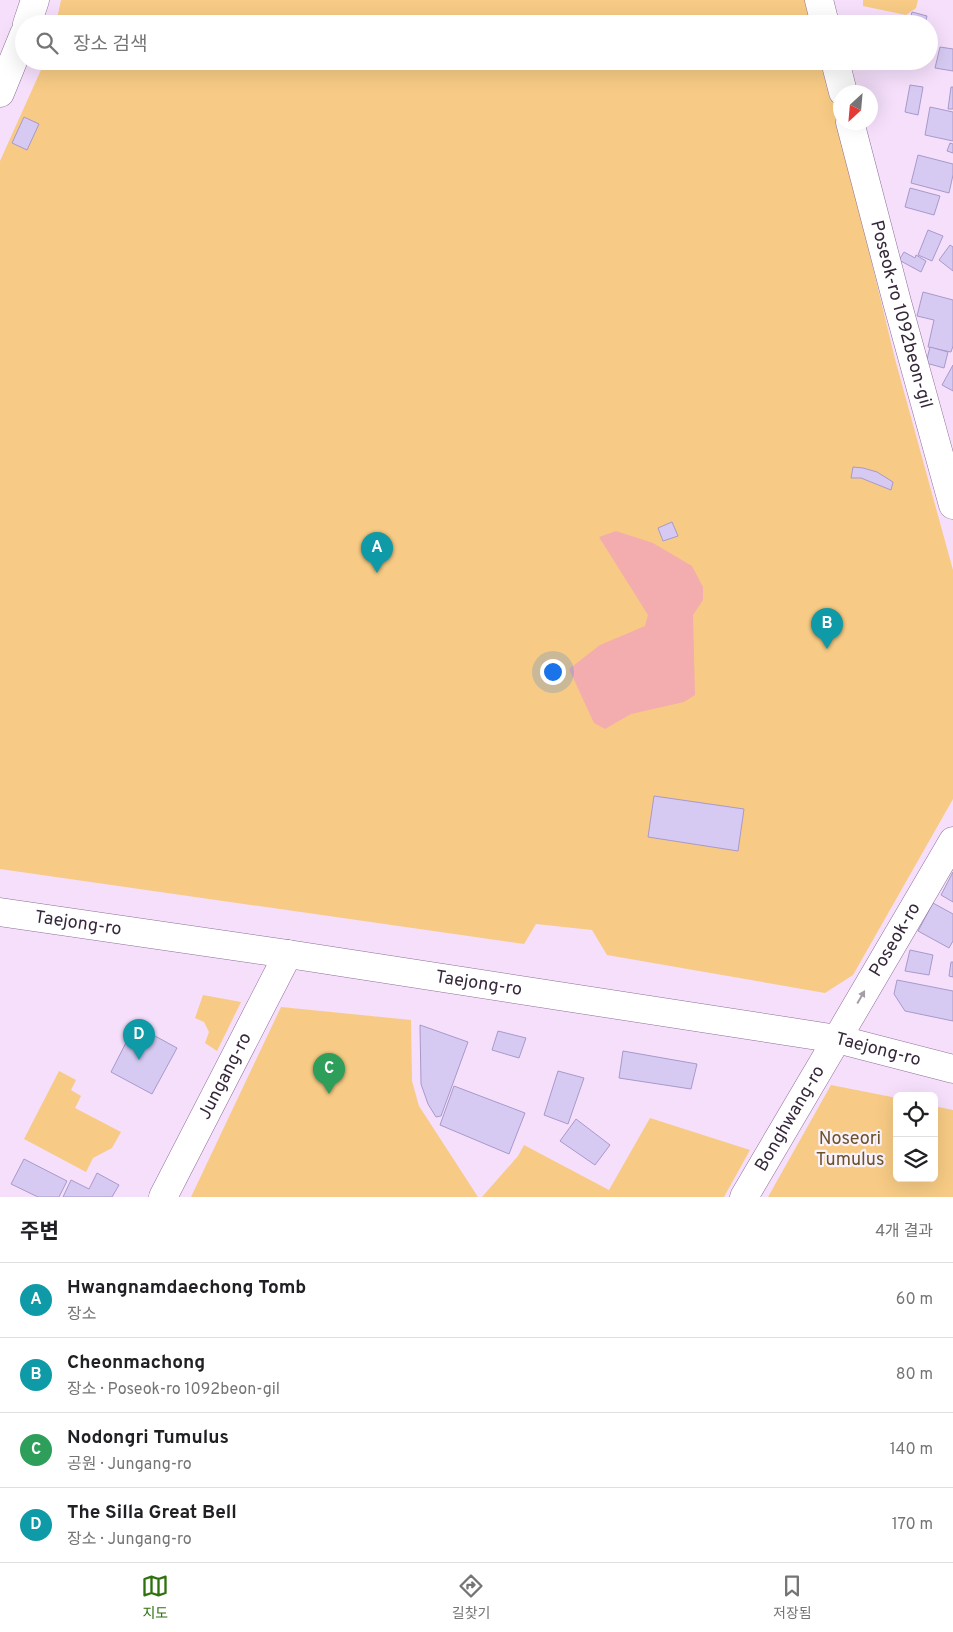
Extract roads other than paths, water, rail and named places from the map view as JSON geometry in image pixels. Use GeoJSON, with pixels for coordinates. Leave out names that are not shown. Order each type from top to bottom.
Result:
{"type":"FeatureCollection","features":[{"type":"Feature","properties":{"kind":"main road"},"geometry":{"type":"LineString","coordinates":[[30,15],[35,0]]}},
{"type":"Feature","properties":{"kind":"main road"},"geometry":{"type":"LineString","coordinates":[[819,0],[823,15]]}},
{"type":"Feature","properties":{"kind":"main road"},"geometry":{"type":"LineString","coordinates":[[0,93],[15,56]]}},
{"type":"Feature","properties":{"kind":"main road"},"geometry":{"type":"LineString","coordinates":[[837,70],[841,85]]}},
{"type":"Feature","properties":{"kind":"main road","name":"Poseok-ro 1092beon-gil"},"geometry":{"type":"LineString","coordinates":[[852,130],[953,506]]}},
{"type":"Feature","properties":{"kind":"main road","name":"Poseok-ro"},"geometry":{"type":"LineString","coordinates":[[837,1039],[950,852]]}},
{"type":"Feature","properties":{"kind":"main road","name":"Taejong-ro"},"geometry":{"type":"LineString","coordinates":[[0,912],[288,954],[837,1039],[953,1069]]}},
{"type":"Feature","properties":{"kind":"main road","name":"Jungang-ro"},"geometry":{"type":"LineString","coordinates":[[163,1197],[288,954]]}},
{"type":"Feature","properties":{"kind":"main road","name":"Bonghwang-ro"},"geometry":{"type":"LineString","coordinates":[[744,1197],[837,1039]]}},
{"type":"Feature","properties":{"kind":"place","name":"Hwangnamdaechong Tomb"},"geometry":{"type":"Point","coordinates":[377,573]}},
{"type":"Feature","properties":{"kind":"place","name":"Cheonmachong"},"geometry":{"type":"Point","coordinates":[827,649]}},
{"type":"Feature","properties":{"kind":"place","name":"The Silla Great Bell"},"geometry":{"type":"Point","coordinates":[139,1060]}},
{"type":"Feature","properties":{"kind":"place","name":"Nodongri Tumulus"},"geometry":{"type":"Point","coordinates":[329,1094]}},
{"type":"Feature","properties":{"kind":"park label","name":"Noseori Tumulus"},"geometry":{"type":"Point","coordinates":[850,1149]}}]}
